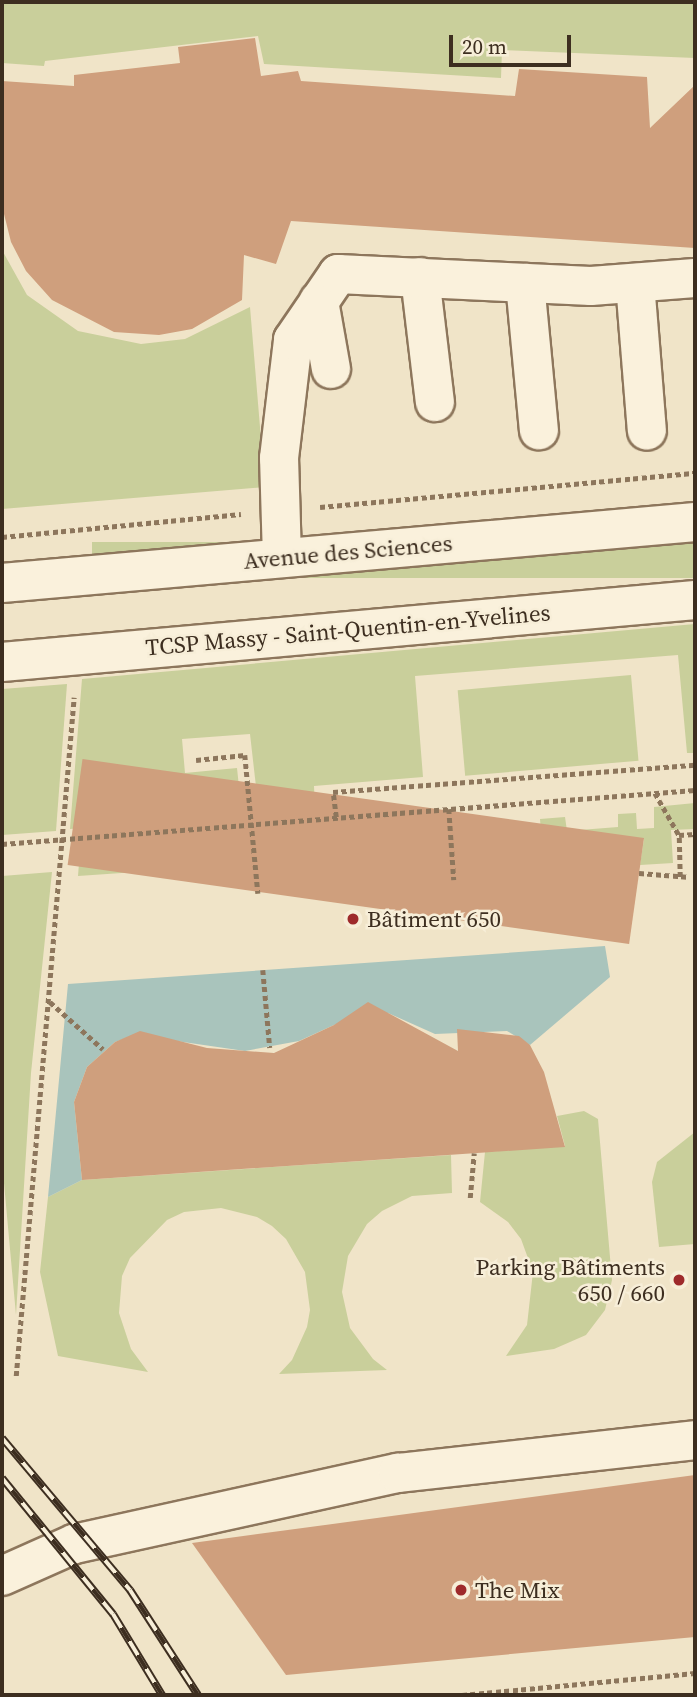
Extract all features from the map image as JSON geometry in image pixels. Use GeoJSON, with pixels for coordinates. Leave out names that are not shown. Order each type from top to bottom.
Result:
{"type":"FeatureCollection","features":[{"type":"Feature","properties":{"kind":"street"},"geometry":{"type":"LineString","coordinates":[[282,558],[278,510],[279,458],[293,340],[338,274],[525,282],[635,283],[695,278]]}},
{"type":"Feature","properties":{"kind":"street"},"geometry":{"type":"LineString","coordinates":[[420,277],[435,402]]}},
{"type":"Feature","properties":{"kind":"street"},"geometry":{"type":"LineString","coordinates":[[525,282],[539,430]]}},
{"type":"Feature","properties":{"kind":"street"},"geometry":{"type":"LineString","coordinates":[[635,283],[647,431]]}},
{"type":"Feature","properties":{"kind":"street"},"geometry":{"type":"LineString","coordinates":[[319,301],[331,369]]}},
{"type":"Feature","properties":{"kind":"street","name":"Avenue des Sciences"},"geometry":{"type":"LineString","coordinates":[[2,583],[695,522]]}},
{"type":"Feature","properties":{"kind":"street","name":"TCSP Massy - Saint-Quentin-en-Yvelines"},"geometry":{"type":"LineString","coordinates":[[2,662],[695,600]]}},
{"type":"Feature","properties":{"kind":"street"},"geometry":{"type":"LineString","coordinates":[[2,1576],[74,1544],[398,1473],[695,1440]]}},
{"type":"Feature","properties":{"kind":"path"},"geometry":{"type":"LineString","coordinates":[[2,537],[695,473]]}},
{"type":"Feature","properties":{"kind":"path"},"geometry":{"type":"LineString","coordinates":[[16,1376],[65,838],[75,695]]}},
{"type":"Feature","properties":{"kind":"path"},"geometry":{"type":"LineString","coordinates":[[196,760],[245,755],[258,893]]}},
{"type":"Feature","properties":{"kind":"path"},"geometry":{"type":"LineString","coordinates":[[336,817],[333,792],[695,765]]}},
{"type":"Feature","properties":{"kind":"path"},"geometry":{"type":"LineString","coordinates":[[2,844],[695,790]]}},
{"type":"Feature","properties":{"kind":"path"},"geometry":{"type":"LineString","coordinates":[[655,793],[679,835],[680,877]]}},
{"type":"Feature","properties":{"kind":"path"},"geometry":{"type":"LineString","coordinates":[[449,809],[454,880]]}},
{"type":"Feature","properties":{"kind":"path"},"geometry":{"type":"LineString","coordinates":[[679,835],[695,834]]}},
{"type":"Feature","properties":{"kind":"path"},"geometry":{"type":"LineString","coordinates":[[639,873],[690,877]]}},
{"type":"Feature","properties":{"kind":"path"},"geometry":{"type":"LineString","coordinates":[[263,970],[270,1048]]}},
{"type":"Feature","properties":{"kind":"path"},"geometry":{"type":"LineString","coordinates":[[50,1002],[103,1049]]}},
{"type":"Feature","properties":{"kind":"path"},"geometry":{"type":"LineString","coordinates":[[470,1198],[474,1153]]}},
{"type":"Feature","properties":{"kind":"path"},"geometry":{"type":"LineString","coordinates":[[462,1695],[695,1673]]}},
{"type":"Feature","properties":{"kind":"green space"},"geometry":{"type":"Polygon","coordinates":[[[2,2],[695,2],[695,58],[502,50],[501,78],[264,64],[258,36],[45,61],[44,66],[2,63],[2,2]]]}},
{"type":"Feature","properties":{"kind":"green space"},"geometry":{"type":"Polygon","coordinates":[[[2,250],[27,295],[78,331],[141,344],[185,339],[250,307],[265,487],[2,509],[2,250]]]}},
{"type":"Feature","properties":{"kind":"green space"},"geometry":{"type":"Polygon","coordinates":[[[92,542],[695,542],[695,578],[92,578],[92,542]]]}},
{"type":"Feature","properties":{"kind":"green space"},"geometry":{"type":"Polygon","coordinates":[[[695,624],[695,753],[687,753],[678,655],[415,676],[423,777],[314,786],[315,810],[259,813],[250,734],[182,739],[185,773],[237,768],[242,815],[70,829],[82,679],[695,624]]]}},
{"type":"Feature","properties":{"kind":"green space"},"geometry":{"type":"Polygon","coordinates":[[[631,675],[638,761],[465,776],[458,690],[631,675]]]}},
{"type":"Feature","properties":{"kind":"green space"},"geometry":{"type":"Polygon","coordinates":[[[67,684],[56,831],[2,835],[2,689],[67,684]]]}},
{"type":"Feature","properties":{"kind":"green space"},"geometry":{"type":"Polygon","coordinates":[[[695,803],[695,829],[671,830],[673,863],[640,865],[644,839],[457,870],[454,825],[492,822],[494,835],[541,832],[540,819],[565,817],[567,831],[618,827],[618,814],[636,813],[637,829],[654,828],[654,807],[695,803]]]}},
{"type":"Feature","properties":{"kind":"green space"},"geometry":{"type":"Polygon","coordinates":[[[443,825],[446,871],[263,884],[261,838],[333,833],[334,839],[384,836],[384,829],[443,825]]]}},
{"type":"Feature","properties":{"kind":"green space"},"geometry":{"type":"Polygon","coordinates":[[[248,838],[252,886],[238,865],[78,876],[80,850],[142,846],[143,851],[248,838]]]}},
{"type":"Feature","properties":{"kind":"green space"},"geometry":{"type":"Polygon","coordinates":[[[52,872],[31,1073],[16,1315],[2,1161],[2,876],[52,872]]]}},
{"type":"Feature","properties":{"kind":"green space"},"geometry":{"type":"Polygon","coordinates":[[[584,1111],[598,1119],[612,1280],[605,1310],[586,1335],[554,1349],[506,1356],[527,1325],[533,1272],[521,1239],[508,1222],[480,1202],[485,1152],[565,1146],[557,1116],[584,1111]]]}},
{"type":"Feature","properties":{"kind":"green space"},"geometry":{"type":"Polygon","coordinates":[[[695,1132],[695,1244],[659,1247],[652,1182],[657,1162],[695,1132]]]}},
{"type":"Feature","properties":{"kind":"green space"},"geometry":{"type":"Polygon","coordinates":[[[451,1155],[452,1193],[412,1196],[382,1211],[367,1224],[348,1256],[342,1292],[350,1328],[373,1359],[387,1370],[279,1374],[292,1360],[307,1327],[310,1310],[305,1272],[286,1239],[272,1226],[257,1217],[221,1208],[184,1212],[167,1220],[130,1258],[122,1276],[119,1313],[131,1349],[148,1372],[58,1356],[40,1272],[48,1197],[82,1180],[451,1155]]]}},
{"type":"Feature","properties":{"kind":"water"},"geometry":{"type":"Polygon","coordinates":[[[605,946],[610,977],[530,1045],[507,1031],[435,1034],[388,1013],[334,1025],[299,1041],[245,1051],[135,1035],[115,1042],[87,1067],[74,1102],[82,1180],[48,1197],[68,984],[605,946]]]}},
{"type":"Feature","properties":{"kind":"building"},"geometry":{"type":"Polygon","coordinates":[[[255,38],[261,76],[298,71],[301,81],[515,96],[519,69],[647,77],[650,128],[695,85],[695,248],[291,221],[276,264],[244,255],[242,300],[192,329],[159,335],[114,332],[52,300],[26,271],[11,242],[4,214],[2,81],[74,86],[74,75],[180,63],[178,47],[255,38]]]}},
{"type":"Feature","properties":{"kind":"building"},"geometry":{"type":"Polygon","coordinates":[[[83,759],[644,838],[629,944],[68,865],[83,759]]]}},
{"type":"Feature","properties":{"kind":"building"},"geometry":{"type":"Polygon","coordinates":[[[368,1002],[458,1051],[457,1029],[519,1036],[530,1045],[544,1072],[565,1147],[82,1180],[74,1102],[87,1067],[115,1042],[140,1031],[207,1048],[274,1053],[334,1025],[368,1002]]]}},
{"type":"Feature","properties":{"kind":"building","name":"The Mix"},"geometry":{"type":"Polygon","coordinates":[[[695,1475],[695,1637],[286,1675],[192,1543],[695,1475]]]}},
{"type":"Feature","properties":{"kind":"railway"},"geometry":{"type":"LineString","coordinates":[[2,1438],[130,1590],[198,1695]]}},
{"type":"Feature","properties":{"kind":"railway"},"geometry":{"type":"LineString","coordinates":[[2,1478],[113,1614],[162,1695]]}},
{"type":"Feature","properties":{"kind":"place","name":"Bâtiment 650"},"geometry":{"type":"Point","coordinates":[353,919]}},
{"type":"Feature","properties":{"kind":"place","name":"Parking Bâtiments 650 / 660"},"geometry":{"type":"Point","coordinates":[679,1280]}},
{"type":"Feature","properties":{"kind":"place","name":"The Mix"},"geometry":{"type":"Point","coordinates":[461,1590]}}]}
